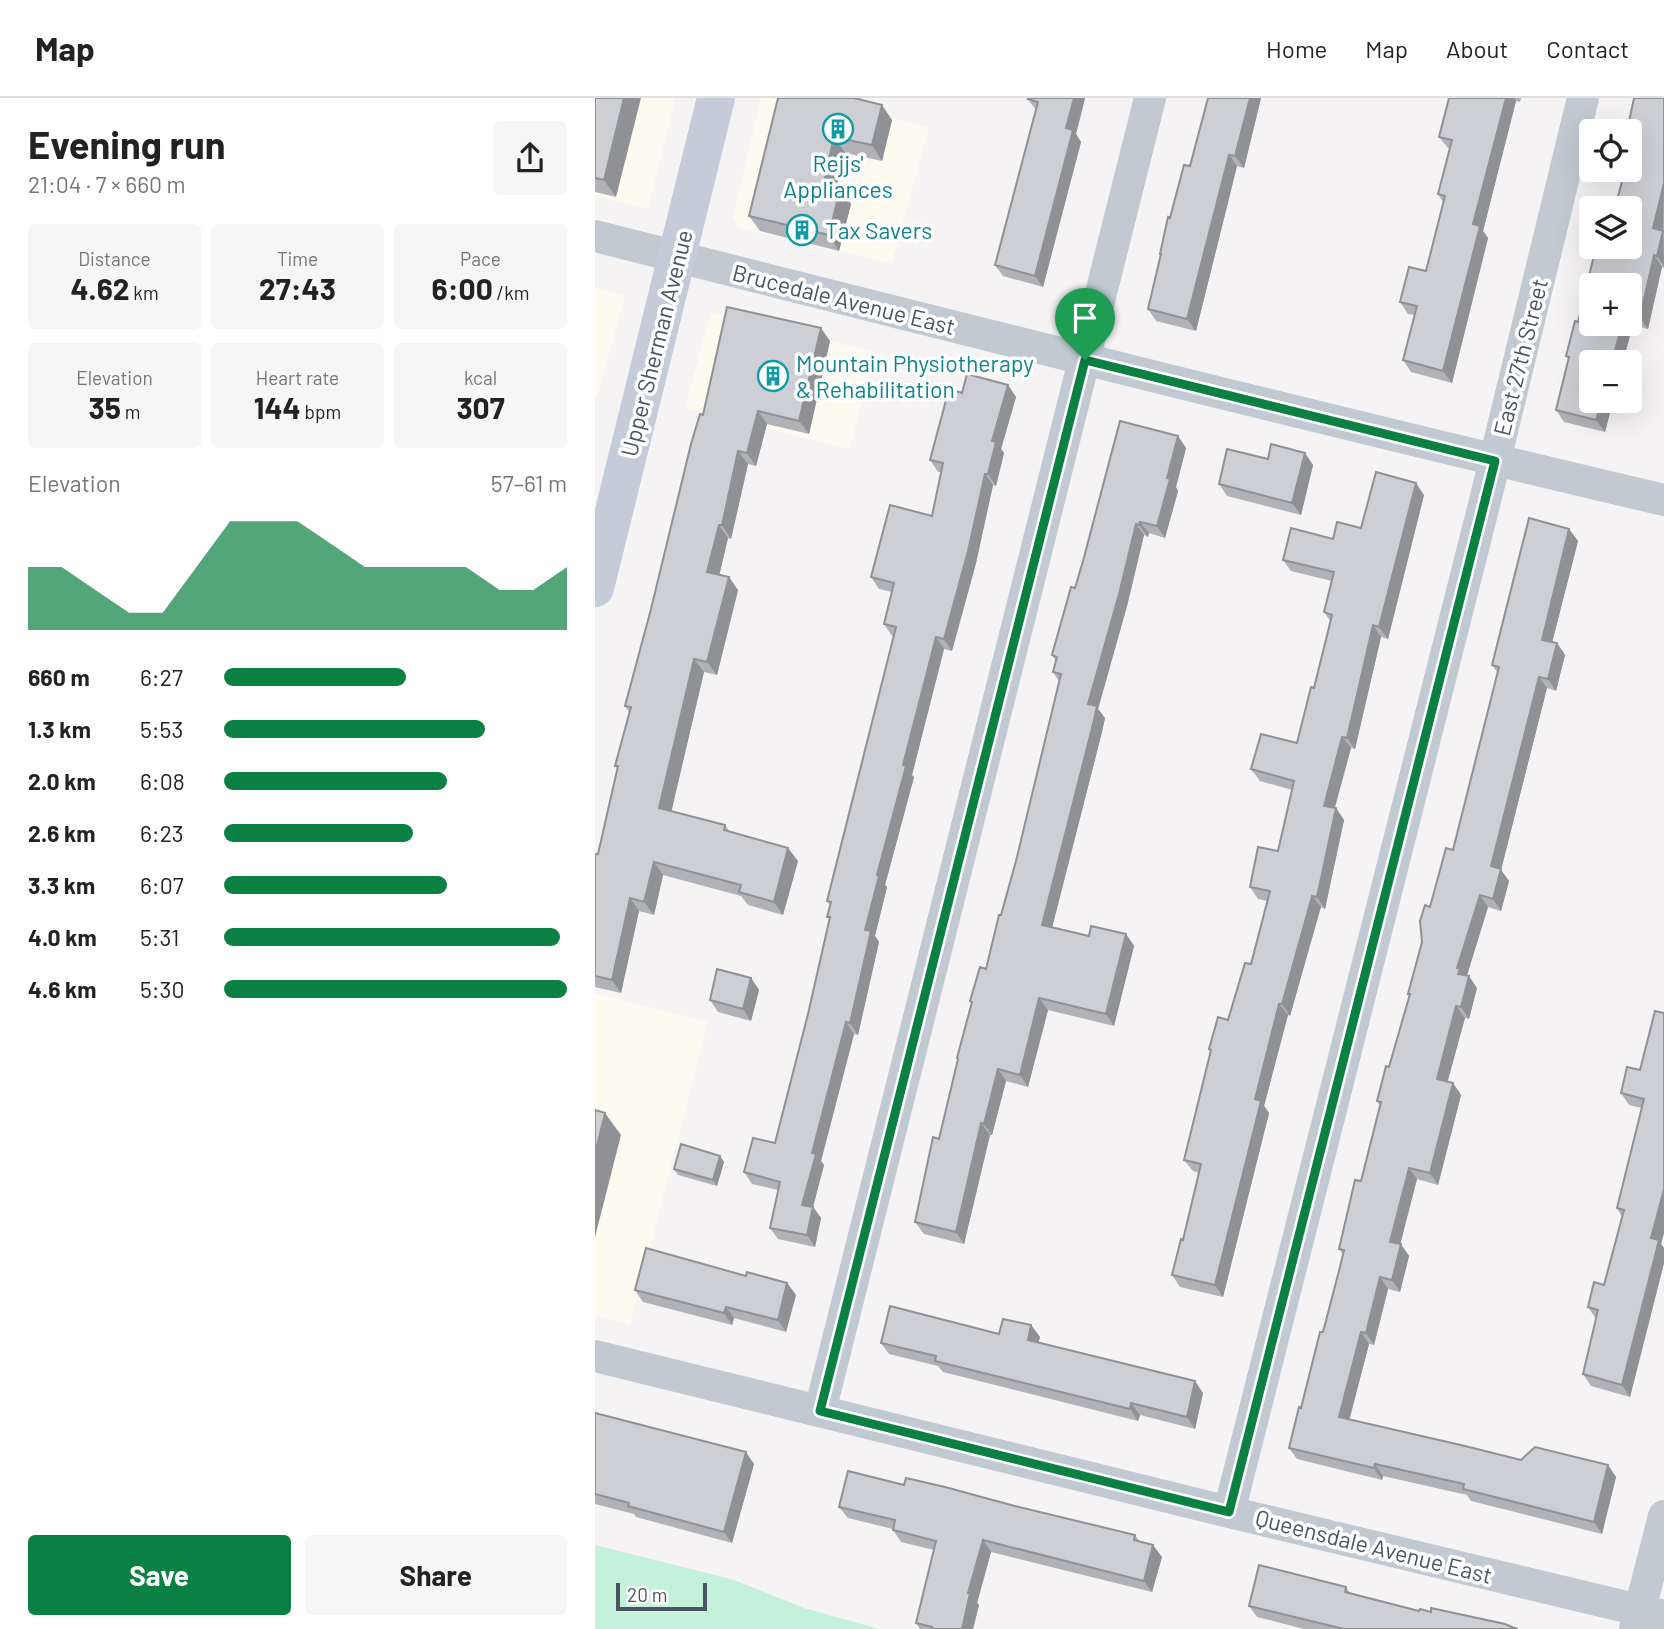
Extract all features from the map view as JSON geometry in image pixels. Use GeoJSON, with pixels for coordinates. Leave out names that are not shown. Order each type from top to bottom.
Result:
{"type":"FeatureCollection","features":[{"type":"Feature","properties":{"kind":"main road","name":"Upper Sherman Avenue"},"geometry":{"type":"LineString","coordinates":[[595,587],[716,98]]}},
{"type":"Feature","properties":{"kind":"street"},"geometry":{"type":"LineString","coordinates":[[820,1411],[1150,98]]}},
{"type":"Feature","properties":{"kind":"street","name":"East 27th Street"},"geometry":{"type":"LineString","coordinates":[[1229,1512],[1495,461],[1583,98]]}},
{"type":"Feature","properties":{"kind":"street","name":"Brucedale Avenue East"},"geometry":{"type":"LineString","coordinates":[[595,236],[1085,360],[1664,500]]}},
{"type":"Feature","properties":{"kind":"street","name":"Queensdale Avenue East"},"geometry":{"type":"LineString","coordinates":[[595,1356],[1229,1512],[1647,1619]]}},
{"type":"Feature","properties":{"kind":"street"},"geometry":{"type":"LineString","coordinates":[[1647,1619],[1664,1516]]}},
{"type":"Feature","properties":{"kind":"shaded area"},"geometry":{"type":"Polygon","coordinates":[[[595,98],[675,98],[648,209],[595,196],[595,98]]]}},
{"type":"Feature","properties":{"kind":"shaded area"},"geometry":{"type":"Polygon","coordinates":[[[761,98],[805,98],[929,127],[892,263],[738,228],[733,217],[761,98]]]}},
{"type":"Feature","properties":{"kind":"shaded area"},"geometry":{"type":"Polygon","coordinates":[[[595,287],[625,295],[597,398],[595,397],[595,287]]]}},
{"type":"Feature","properties":{"kind":"shaded area"},"geometry":{"type":"Polygon","coordinates":[[[711,312],[874,352],[850,449],[685,408],[711,312]]]}},
{"type":"Feature","properties":{"kind":"shaded area"},"geometry":{"type":"Polygon","coordinates":[[[595,993],[708,1022],[630,1324],[595,1316],[595,993]]]}},
{"type":"Feature","properties":{"kind":"green space"},"geometry":{"type":"Polygon","coordinates":[[[595,1545],[734,1580],[804,1608],[879,1629],[595,1629],[595,1545]]]}},
{"type":"Feature","properties":{"kind":"building"},"geometry":{"type":"Polygon","coordinates":[[[595,98],[624,98],[604,180],[595,178],[595,98]]]}},
{"type":"Feature","properties":{"kind":"building"},"geometry":{"type":"Polygon","coordinates":[[[778,98],[854,98],[882,105],[872,145],[834,137],[823,185],[840,189],[829,235],[749,216],[778,98]]]}},
{"type":"Feature","properties":{"kind":"building"},"geometry":{"type":"Polygon","coordinates":[[[1029,98],[1074,98],[1066,128],[1073,130],[1035,276],[995,265],[1038,102],[1029,98]]]}},
{"type":"Feature","properties":{"kind":"building"},"geometry":{"type":"Polygon","coordinates":[[[1208,98],[1250,98],[1235,156],[1229,155],[1187,319],[1148,309],[1168,217],[1170,218],[1184,165],[1190,166],[1208,98]]]}},
{"type":"Feature","properties":{"kind":"building"},"geometry":{"type":"Polygon","coordinates":[[[1449,98],[1506,98],[1473,224],[1480,226],[1443,371],[1403,360],[1417,306],[1400,302],[1409,267],[1426,271],[1445,196],[1438,194],[1452,140],[1439,137],[1449,98]]]}},
{"type":"Feature","properties":{"kind":"building"},"geometry":{"type":"Polygon","coordinates":[[[1634,98],[1664,98],[1664,183],[1653,228],[1663,231],[1657,256],[1654,255],[1642,308],[1642,273],[1590,273],[1593,259],[1642,259],[1642,196],[1618,196],[1622,182],[1642,182],[1642,119],[1630,119],[1634,98]]]}},
{"type":"Feature","properties":{"kind":"building"},"geometry":{"type":"Polygon","coordinates":[[[727,307],[821,328],[799,421],[758,411],[747,453],[738,451],[722,525],[719,525],[707,572],[729,577],[707,662],[694,659],[659,808],[725,825],[724,830],[788,848],[774,902],[739,892],[741,885],[654,862],[644,902],[630,898],[612,980],[595,976],[595,854],[598,854],[618,766],[615,766],[631,707],[625,706],[691,444],[700,414],[703,415],[727,307]]]}},
{"type":"Feature","properties":{"kind":"building"},"geometry":{"type":"Polygon","coordinates":[[[1579,318],[1579,336],[1619,336],[1615,350],[1579,350],[1579,413],[1598,413],[1596,420],[1556,410],[1569,357],[1566,356],[1575,321],[1578,322],[1579,318]]]}},
{"type":"Feature","properties":{"kind":"building"},"geometry":{"type":"Polygon","coordinates":[[[967,374],[1008,385],[992,441],[996,442],[988,474],[985,474],[944,639],[936,637],[903,765],[906,766],[865,930],[871,931],[850,1023],[846,1022],[812,1153],[816,1154],[802,1205],[813,1207],[807,1235],[770,1228],[780,1182],[744,1172],[753,1138],[775,1143],[830,917],[827,917],[831,902],[827,901],[896,627],[884,624],[894,583],[871,577],[890,505],[932,516],[943,463],[930,460],[949,389],[962,393],[967,374]]]}},
{"type":"Feature","properties":{"kind":"building"},"geometry":{"type":"Polygon","coordinates":[[[1120,421],[1178,436],[1157,526],[1140,522],[1139,525],[1136,524],[1088,704],[1097,706],[1042,925],[1089,936],[1091,926],[1126,934],[1106,1014],[1039,998],[1020,1075],[998,1069],[984,1124],[981,1123],[956,1232],[915,1222],[933,1137],[939,1139],[972,1002],[970,1001],[980,967],[986,969],[1016,861],[1061,674],[1053,672],[1057,657],[1052,655],[1071,587],[1075,588],[1083,561],[1120,421]]]}},
{"type":"Feature","properties":{"kind":"building"},"geometry":{"type":"Polygon","coordinates":[[[1271,444],[1305,453],[1292,503],[1219,484],[1227,449],[1268,459],[1271,444]]]}},
{"type":"Feature","properties":{"kind":"building"},"geometry":{"type":"Polygon","coordinates":[[[1376,472],[1416,483],[1379,627],[1373,625],[1347,738],[1342,737],[1324,806],[1336,808],[1317,897],[1312,896],[1282,1004],[1279,1004],[1255,1099],[1261,1101],[1215,1285],[1172,1275],[1201,1164],[1184,1160],[1218,1017],[1228,1020],[1245,963],[1251,964],[1270,891],[1250,887],[1258,847],[1278,851],[1294,781],[1251,769],[1261,734],[1297,743],[1332,615],[1324,612],[1334,572],[1283,560],[1291,528],[1333,539],[1337,522],[1361,528],[1376,472]]]}},
{"type":"Feature","properties":{"kind":"building"},"geometry":{"type":"Polygon","coordinates":[[[1529,518],[1569,529],[1542,640],[1557,643],[1548,679],[1539,677],[1491,866],[1501,869],[1493,899],[1480,895],[1457,968],[1460,969],[1458,974],[1469,976],[1461,1007],[1456,1006],[1437,1079],[1453,1083],[1430,1173],[1409,1168],[1390,1242],[1401,1244],[1392,1280],[1380,1277],[1366,1333],[1361,1332],[1339,1417],[1521,1460],[1535,1447],[1608,1465],[1594,1522],[1463,1489],[1464,1484],[1375,1464],[1374,1468],[1289,1448],[1340,1267],[1344,1250],[1339,1249],[1355,1180],[1361,1181],[1381,1102],[1377,1101],[1386,1066],[1389,1067],[1410,994],[1422,942],[1420,921],[1425,905],[1430,907],[1446,848],[1453,850],[1499,667],[1492,665],[1529,518]]]}},
{"type":"Feature","properties":{"kind":"building"},"geometry":{"type":"Polygon","coordinates":[[[717,969],[751,978],[743,1009],[710,1000],[717,969]]]}},
{"type":"Feature","properties":{"kind":"building"},"geometry":{"type":"Polygon","coordinates":[[[1655,1011],[1664,1013],[1664,1189],[1651,1238],[1659,1240],[1622,1385],[1583,1374],[1598,1310],[1588,1307],[1594,1282],[1604,1285],[1624,1210],[1617,1208],[1644,1099],[1621,1093],[1627,1067],[1640,1070],[1655,1011]]]}},
{"type":"Feature","properties":{"kind":"building"},"geometry":{"type":"Polygon","coordinates":[[[595,1110],[605,1113],[595,1154],[595,1110]]]}},
{"type":"Feature","properties":{"kind":"building"},"geometry":{"type":"Polygon","coordinates":[[[681,1144],[720,1156],[713,1180],[674,1169],[681,1144]]]}},
{"type":"Feature","properties":{"kind":"building"},"geometry":{"type":"Polygon","coordinates":[[[646,1248],[746,1276],[747,1272],[787,1283],[778,1320],[726,1307],[724,1313],[635,1290],[646,1248]]]}},
{"type":"Feature","properties":{"kind":"building"},"geometry":{"type":"Polygon","coordinates":[[[890,1306],[999,1334],[1003,1319],[1031,1325],[1028,1340],[1195,1381],[1187,1417],[1131,1403],[1130,1409],[935,1361],[936,1356],[881,1343],[890,1306]]]}},
{"type":"Feature","properties":{"kind":"building"},"geometry":{"type":"Polygon","coordinates":[[[595,1413],[746,1452],[724,1532],[628,1506],[629,1503],[595,1494],[595,1413]]]}},
{"type":"Feature","properties":{"kind":"building"},"geometry":{"type":"Polygon","coordinates":[[[848,1471],[904,1485],[906,1478],[1135,1535],[1134,1540],[1153,1545],[1144,1581],[983,1540],[968,1593],[962,1629],[931,1629],[932,1627],[916,1623],[936,1541],[893,1530],[895,1520],[839,1507],[848,1471]]]}},
{"type":"Feature","properties":{"kind":"building"},"geometry":{"type":"Polygon","coordinates":[[[1259,1565],[1346,1587],[1345,1592],[1419,1611],[1431,1612],[1431,1608],[1518,1629],[1344,1629],[1249,1606],[1259,1565]]]}},
{"type":"Feature","properties":{"kind":"place","name":"Rejjs' Appliances"},"geometry":{"type":"Point","coordinates":[838,129]}},
{"type":"Feature","properties":{"kind":"place","name":"Tax Savers"},"geometry":{"type":"Point","coordinates":[802,230]}},
{"type":"Feature","properties":{"kind":"place","name":"Mountain Physiotherapy & Rehabilitation"},"geometry":{"type":"Point","coordinates":[773,376]}},
{"type":"Feature","properties":{"kind":"route"},"geometry":{"type":"LineString","coordinates":[[1085,360],[1495,461],[1229,1512],[820,1411],[1085,360]]}}]}
